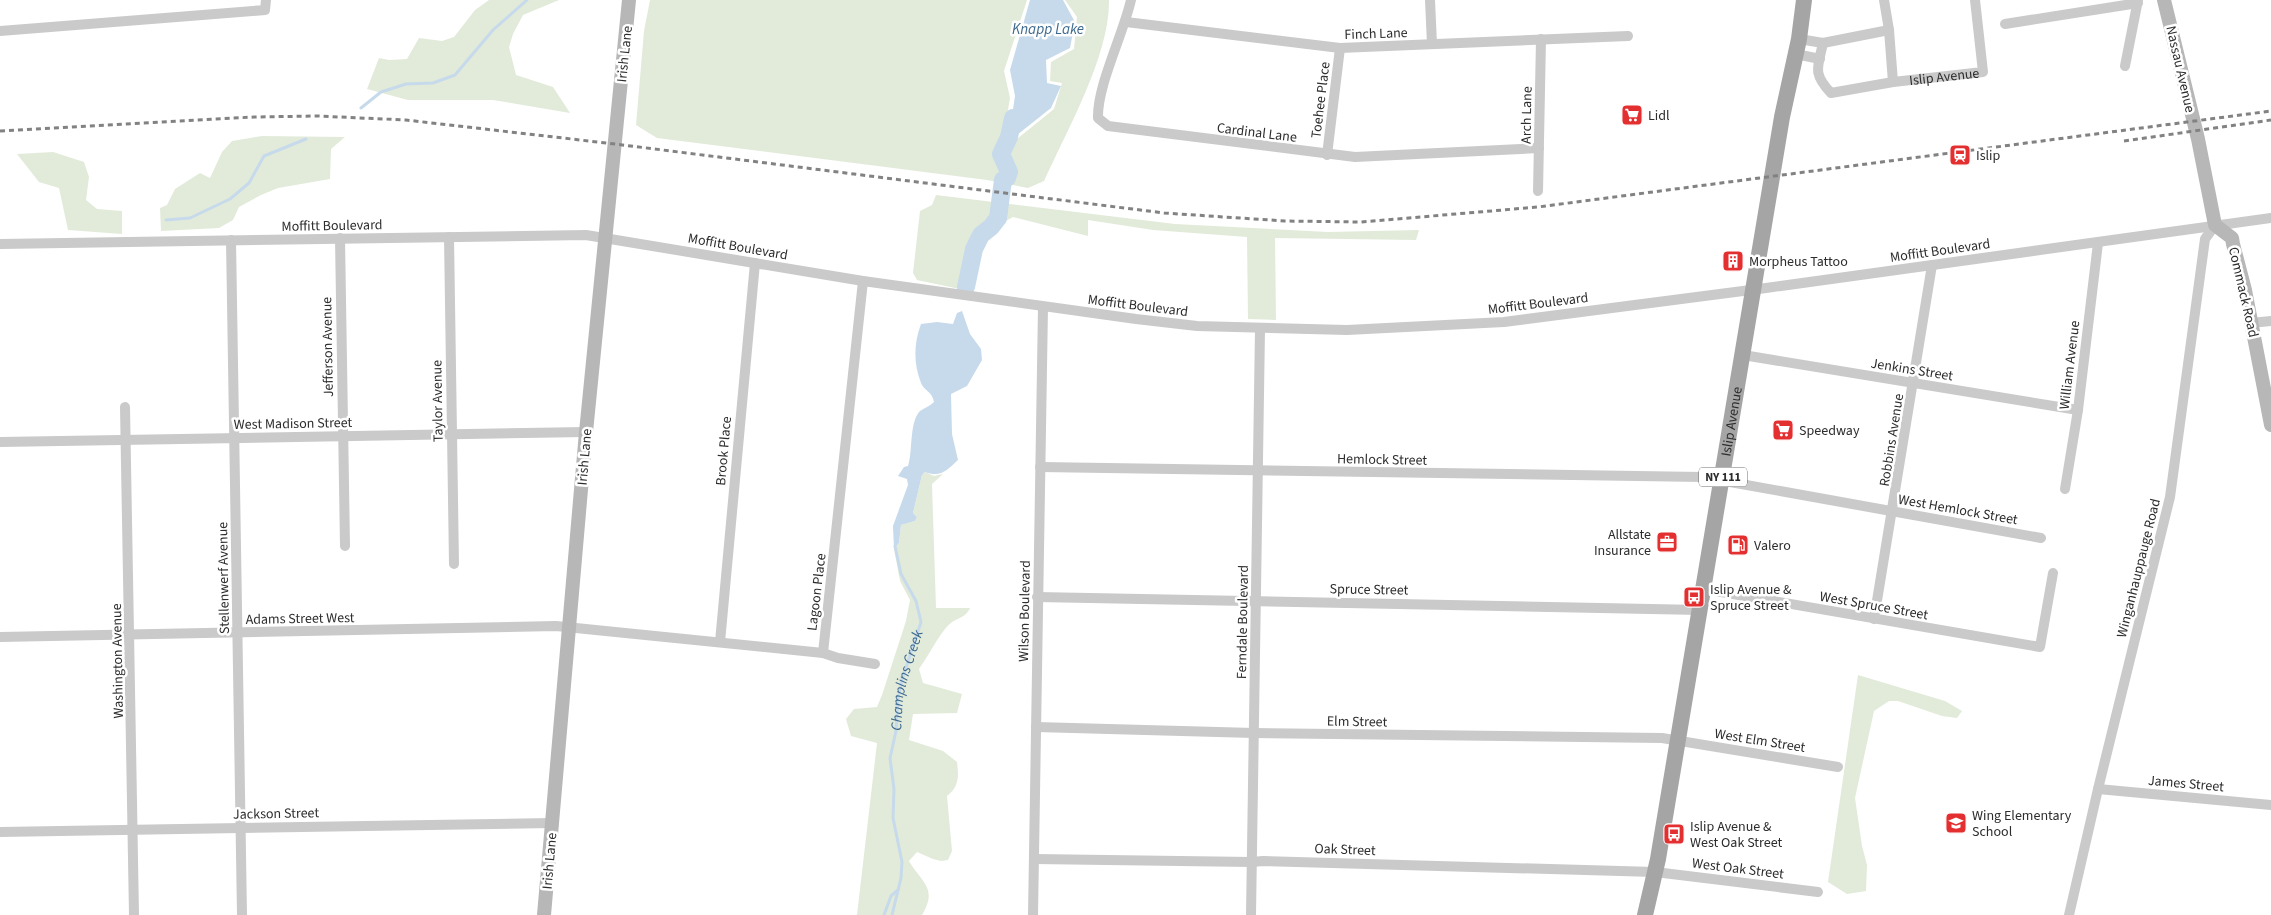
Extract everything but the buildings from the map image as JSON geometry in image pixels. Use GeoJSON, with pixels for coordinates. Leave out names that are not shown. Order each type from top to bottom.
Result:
{"type":"FeatureCollection","features":[{"type":"Feature","properties":{"kind":"main road","name":"Islip Avenue"},"geometry":{"type":"LineString","coordinates":[[1645,915],[1655,872],[1701,610],[1782,117],[1797,47],[1804,0]]}},
{"type":"Feature","properties":{"kind":"main road","name":"Islip Avenue"},"geometry":{"type":"LineString","coordinates":[[1653,915],[1655,872]]}},
{"type":"Feature","properties":{"kind":"street","name":"Irish Lane"},"geometry":{"type":"LineString","coordinates":[[544,915],[586,432],[629,0]]}},
{"type":"Feature","properties":{"kind":"street","name":"Cardinal Lane"},"geometry":{"type":"LineString","coordinates":[[1131,0],[1126,22],[1097,104],[1098,118],[1108,126],[1327,155],[1355,157],[1539,148]]}},
{"type":"Feature","properties":{"kind":"street"},"geometry":{"type":"LineString","coordinates":[[1430,0],[1432,44]]}},
{"type":"Feature","properties":{"kind":"street"},"geometry":{"type":"LineString","coordinates":[[1822,43],[1817,73],[1820,82],[1831,92],[1893,82],[1889,30],[1884,0]]}},
{"type":"Feature","properties":{"kind":"street","name":"Islip Avenue"},"geometry":{"type":"LineString","coordinates":[[1893,82],[1984,72],[1975,0]]}},
{"type":"Feature","properties":{"kind":"street","name":"Nassau Avenue"},"geometry":{"type":"LineString","coordinates":[[2164,0],[2198,138],[2215,225]]}},
{"type":"Feature","properties":{"kind":"street"},"geometry":{"type":"LineString","coordinates":[[2005,24],[2138,1],[2125,66]]}},
{"type":"Feature","properties":{"kind":"street"},"geometry":{"type":"LineString","coordinates":[[0,30],[266,5]]}},
{"type":"Feature","properties":{"kind":"street","name":"Finch Lane"},"geometry":{"type":"LineString","coordinates":[[1126,22],[1340,48],[1628,36]]}},
{"type":"Feature","properties":{"kind":"street"},"geometry":{"type":"LineString","coordinates":[[1797,47],[1889,30]]}},
{"type":"Feature","properties":{"kind":"street","name":"Arch Lane"},"geometry":{"type":"LineString","coordinates":[[1538,192],[1540,39]]}},
{"type":"Feature","properties":{"kind":"street"},"geometry":{"type":"LineString","coordinates":[[1797,47],[1820,59]]}},
{"type":"Feature","properties":{"kind":"street","name":"Toehee Place"},"geometry":{"type":"LineString","coordinates":[[1327,155],[1340,48]]}},
{"type":"Feature","properties":{"kind":"street","name":"Moffitt Boulevard"},"geometry":{"type":"LineString","coordinates":[[0,244],[586,234],[863,281],[1043,307],[1197,326],[1260,329],[1356,329],[1504,322],[1753,290],[2271,218]]}},
{"type":"Feature","properties":{"kind":"street","name":"Commack Road"},"geometry":{"type":"LineString","coordinates":[[2215,225],[2232,238],[2271,425]]}},
{"type":"Feature","properties":{"kind":"street","name":"Winganhauppauge Road"},"geometry":{"type":"LineString","coordinates":[[2069,915],[2170,497],[2205,239],[2215,225]]}},
{"type":"Feature","properties":{"kind":"street","name":"Taylor Avenue"},"geometry":{"type":"LineString","coordinates":[[448,237],[454,564]]}},
{"type":"Feature","properties":{"kind":"street","name":"Jefferson Avenue"},"geometry":{"type":"LineString","coordinates":[[340,238],[345,546]]}},
{"type":"Feature","properties":{"kind":"street","name":"Stellenwerf Avenue"},"geometry":{"type":"LineString","coordinates":[[231,240],[242,915]]}},
{"type":"Feature","properties":{"kind":"street","name":"William Avenue"},"geometry":{"type":"LineString","coordinates":[[2065,490],[2078,410],[2098,243]]}},
{"type":"Feature","properties":{"kind":"street","name":"Brook Place"},"geometry":{"type":"LineString","coordinates":[[720,642],[755,263]]}},
{"type":"Feature","properties":{"kind":"street","name":"Robbins Avenue"},"geometry":{"type":"LineString","coordinates":[[1874,619],[1932,265]]}},
{"type":"Feature","properties":{"kind":"street","name":"Lagoon Place"},"geometry":{"type":"LineString","coordinates":[[570,628],[823,653],[863,281]]}},
{"type":"Feature","properties":{"kind":"street","name":"Wilson Boulevard"},"geometry":{"type":"LineString","coordinates":[[1033,915],[1043,307]]}},
{"type":"Feature","properties":{"kind":"street"},"geometry":{"type":"LineString","coordinates":[[2251,322],[2271,321]]}},
{"type":"Feature","properties":{"kind":"street","name":"Ferndale Boulevard"},"geometry":{"type":"LineString","coordinates":[[1251,915],[1260,329]]}},
{"type":"Feature","properties":{"kind":"street","name":"Jenkins Street"},"geometry":{"type":"LineString","coordinates":[[1743,355],[2078,410]]}},
{"type":"Feature","properties":{"kind":"street","name":"Washington Avenue"},"geometry":{"type":"LineString","coordinates":[[125,407],[134,915]]}},
{"type":"Feature","properties":{"kind":"street","name":"West Madison Street"},"geometry":{"type":"LineString","coordinates":[[0,442],[586,432]]}},
{"type":"Feature","properties":{"kind":"street","name":"Hemlock Street"},"geometry":{"type":"LineString","coordinates":[[1040,467],[1697,477],[1722,482]]}},
{"type":"Feature","properties":{"kind":"street","name":"West Hemlock Street"},"geometry":{"type":"LineString","coordinates":[[1722,482],[2041,538]]}},
{"type":"Feature","properties":{"kind":"street","name":"West Spruce Street"},"geometry":{"type":"LineString","coordinates":[[1704,589],[2040,647],[2053,573]]}},
{"type":"Feature","properties":{"kind":"street","name":"Spruce Street"},"geometry":{"type":"LineString","coordinates":[[1038,597],[1701,610]]}},
{"type":"Feature","properties":{"kind":"street","name":"Adams Street West"},"geometry":{"type":"LineString","coordinates":[[0,638],[556,626],[570,628]]}},
{"type":"Feature","properties":{"kind":"street"},"geometry":{"type":"LineString","coordinates":[[823,653],[838,658],[875,664]]}},
{"type":"Feature","properties":{"kind":"street","name":"Elm Street"},"geometry":{"type":"LineString","coordinates":[[1036,727],[1254,733],[1662,738],[1678,741]]}},
{"type":"Feature","properties":{"kind":"street","name":"West Elm Street"},"geometry":{"type":"LineString","coordinates":[[1678,741],[1838,767]]}},
{"type":"Feature","properties":{"kind":"street","name":"James Street"},"geometry":{"type":"LineString","coordinates":[[2098,789],[2271,805]]}},
{"type":"Feature","properties":{"kind":"street","name":"Jackson Street"},"geometry":{"type":"LineString","coordinates":[[0,832],[552,823]]}},
{"type":"Feature","properties":{"kind":"street","name":"Oak Street"},"geometry":{"type":"LineString","coordinates":[[1034,859],[1263,861],[1655,872]]}},
{"type":"Feature","properties":{"kind":"street","name":"West Oak Street"},"geometry":{"type":"LineString","coordinates":[[1655,872],[1818,892]]}},
{"type":"Feature","properties":{"kind":"green space"},"geometry":{"type":"Polygon","coordinates":[[[489,0],[559,0],[523,15],[513,34],[509,47],[516,75],[553,87],[570,113],[493,100],[408,100],[367,89],[379,58],[389,60],[407,59],[419,38],[442,41],[454,37],[475,10],[489,0]]]}},
{"type":"Feature","properties":{"kind":"green space"},"geometry":{"type":"Polygon","coordinates":[[[650,0],[1027,0],[1004,71],[1010,98],[1003,139],[1012,143],[1054,109],[1062,83],[1050,81],[1051,62],[1074,49],[1077,17],[1065,0],[1109,0],[1102,44],[1086,92],[1044,181],[1028,188],[987,180],[657,138],[636,125],[644,31],[650,0]]]}},
{"type":"Feature","properties":{"kind":"green space"},"geometry":{"type":"Polygon","coordinates":[[[262,136],[345,137],[331,149],[330,179],[278,188],[261,195],[239,207],[233,220],[219,228],[161,231],[160,208],[167,205],[175,189],[200,173],[210,178],[222,152],[232,141],[262,136]]]}},
{"type":"Feature","properties":{"kind":"green space"},"geometry":{"type":"Polygon","coordinates":[[[53,152],[84,162],[89,177],[86,200],[97,209],[122,211],[122,234],[68,230],[59,188],[39,182],[17,154],[53,152]]]}},
{"type":"Feature","properties":{"kind":"green space"},"geometry":{"type":"Polygon","coordinates":[[[936,195],[1175,224],[1328,232],[1419,230],[1416,240],[1275,238],[1276,320],[1248,319],[1247,237],[1153,230],[1088,220],[1088,236],[1013,217],[995,230],[989,239],[979,259],[969,291],[917,280],[913,273],[920,211],[932,205],[936,195]]]}},
{"type":"Feature","properties":{"kind":"green space"},"geometry":{"type":"Polygon","coordinates":[[[925,472],[934,476],[943,474],[932,484],[936,608],[970,608],[965,615],[948,626],[919,669],[923,683],[962,694],[957,713],[913,714],[909,740],[943,751],[957,762],[956,785],[947,796],[952,851],[948,860],[933,859],[917,852],[909,861],[928,892],[927,906],[922,915],[857,915],[877,743],[851,736],[846,719],[854,709],[877,707],[906,621],[910,600],[900,581],[894,549],[899,543],[901,525],[915,521],[917,517],[913,513],[922,475],[925,472]]]}},
{"type":"Feature","properties":{"kind":"green space"},"geometry":{"type":"Polygon","coordinates":[[[1858,675],[1945,701],[1962,711],[1957,718],[1942,716],[1898,701],[1889,701],[1874,711],[1855,798],[1862,846],[1867,865],[1866,891],[1847,894],[1828,882],[1858,675]]]}},
{"type":"Feature","properties":{"kind":"water","name":"Knapp Lake"},"geometry":{"type":"Polygon","coordinates":[[[1030,0],[1063,0],[1075,22],[1070,48],[1046,60],[1047,83],[1061,86],[1051,108],[1008,142],[1015,96],[1010,70],[1030,0]]]}},
{"type":"Feature","properties":{"kind":"water"},"geometry":{"type":"Polygon","coordinates":[[[962,311],[970,334],[981,349],[982,360],[967,386],[951,394],[952,434],[958,460],[943,472],[931,474],[925,472],[922,475],[913,513],[917,517],[915,521],[901,525],[899,543],[894,549],[893,526],[908,485],[907,479],[898,476],[904,467],[908,466],[910,460],[914,422],[920,411],[934,402],[932,396],[921,383],[917,368],[915,353],[921,324],[937,322],[953,324],[957,313],[962,311]]]}},
{"type":"Feature","properties":{"kind":"waterway"},"geometry":{"type":"LineString","coordinates":[[361,108],[381,92],[406,84],[433,83],[455,75],[493,30],[527,0]]}},
{"type":"Feature","properties":{"kind":"waterway","name":"Champlins Creek"},"geometry":{"type":"LineString","coordinates":[[966,287],[974,249],[981,235],[998,218],[1003,180],[1007,178],[1009,172],[1001,154],[1009,137],[1013,118]]}},
{"type":"Feature","properties":{"kind":"waterway"},"geometry":{"type":"LineString","coordinates":[[166,220],[190,218],[230,199],[249,183],[264,156],[306,139]]}},
{"type":"Feature","properties":{"kind":"waterway","name":"Champlins Creek"},"geometry":{"type":"LineString","coordinates":[[892,915],[901,878],[902,862],[893,818],[894,789],[890,758],[896,731],[898,699],[902,680],[921,622],[916,601],[901,574],[895,546]]}},
{"type":"Feature","properties":{"kind":"waterway"},"geometry":{"type":"LineString","coordinates":[[884,915],[891,896],[898,890]]}},
{"type":"Feature","properties":{"kind":"railway"},"geometry":{"type":"LineString","coordinates":[[0,131],[254,117],[317,116],[406,120],[615,144],[1164,213],[1285,221],[1361,222],[1538,207],[2271,111]]}},
{"type":"Feature","properties":{"kind":"railway"},"geometry":{"type":"LineString","coordinates":[[2124,141],[2271,120]]}},
{"type":"Feature","properties":{"kind":"place","name":"Lidl"},"geometry":{"type":"Point","coordinates":[1632,115]}},
{"type":"Feature","properties":{"kind":"place","name":"Islip"},"geometry":{"type":"Point","coordinates":[1960,155]}},
{"type":"Feature","properties":{"kind":"place","name":"Morpheus Tattoo"},"geometry":{"type":"Point","coordinates":[1733,261]}},
{"type":"Feature","properties":{"kind":"place","name":"Speedway"},"geometry":{"type":"Point","coordinates":[1783,430]}},
{"type":"Feature","properties":{"kind":"place","name":"Allstate Insurance"},"geometry":{"type":"Point","coordinates":[1667,542]}},
{"type":"Feature","properties":{"kind":"place","name":"Valero"},"geometry":{"type":"Point","coordinates":[1738,545]}},
{"type":"Feature","properties":{"kind":"place","name":"Islip Avenue & Spruce Street"},"geometry":{"type":"Point","coordinates":[1694,597]}},
{"type":"Feature","properties":{"kind":"place","name":"Wing Elementary School"},"geometry":{"type":"Point","coordinates":[1956,823]}},
{"type":"Feature","properties":{"kind":"place","name":"Islip Avenue & West Oak Street"},"geometry":{"type":"Point","coordinates":[1674,834]}}]}
